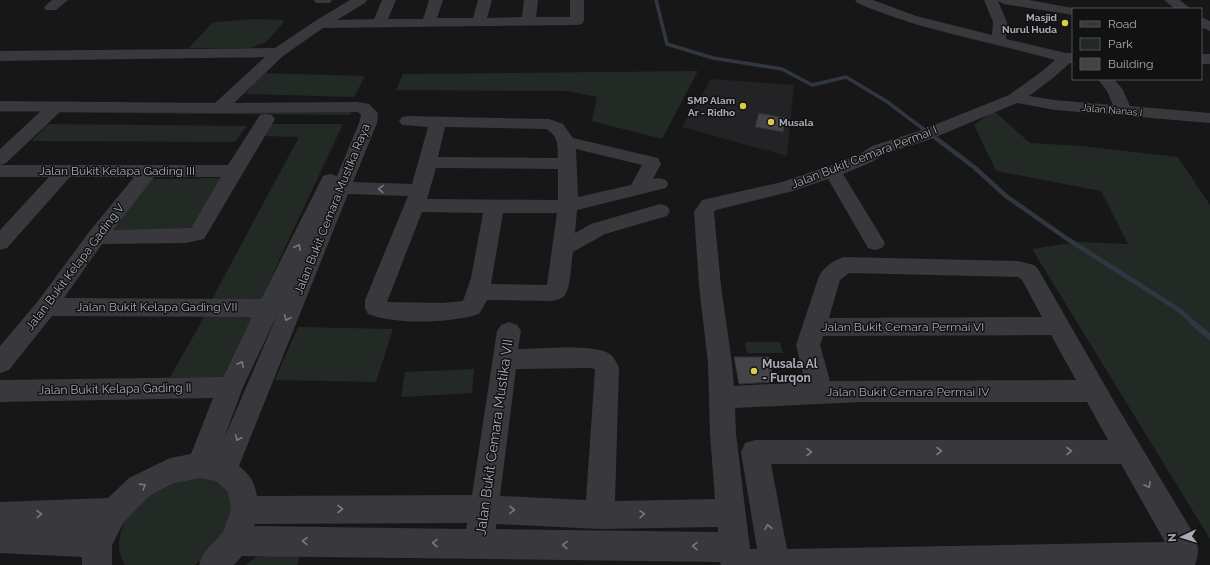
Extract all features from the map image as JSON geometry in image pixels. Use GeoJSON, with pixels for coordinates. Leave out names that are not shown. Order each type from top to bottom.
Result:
{"type":"FeatureCollection","features":[{"type":"Feature","properties":{"kind":"street"},"geometry":{"type":"LineString","coordinates":[[219,108],[278,53],[320,24],[360,0]]}},
{"type":"Feature","properties":{"kind":"street"},"geometry":{"type":"LineString","coordinates":[[379,23],[389,0]]}},
{"type":"Feature","properties":{"kind":"street"},"geometry":{"type":"LineString","coordinates":[[428,23],[436,0]]}},
{"type":"Feature","properties":{"kind":"street"},"geometry":{"type":"LineString","coordinates":[[480,22],[485,0]]}},
{"type":"Feature","properties":{"kind":"street"},"geometry":{"type":"LineString","coordinates":[[529,22],[531,0]]}},
{"type":"Feature","properties":{"kind":"street"},"geometry":{"type":"LineString","coordinates":[[320,24],[577,22],[577,0]]}},
{"type":"Feature","properties":{"kind":"street"},"geometry":{"type":"LineString","coordinates":[[862,0],[880,8],[929,24],[1070,58]]}},
{"type":"Feature","properties":{"kind":"street"},"geometry":{"type":"LineString","coordinates":[[991,0],[1000,22],[999,41]]}},
{"type":"Feature","properties":{"kind":"street"},"geometry":{"type":"LineString","coordinates":[[1004,0],[1072,11]]}},
{"type":"Feature","properties":{"kind":"street"},"geometry":{"type":"LineString","coordinates":[[1069,0],[1080,8]]}},
{"type":"Feature","properties":{"kind":"street"},"geometry":{"type":"LineString","coordinates":[[1171,0],[1183,8]]}},
{"type":"Feature","properties":{"kind":"street"},"geometry":{"type":"LineString","coordinates":[[0,56],[251,52],[278,53]]}},
{"type":"Feature","properties":{"kind":"street","name":"Jalan Bukit Cemara Permai I"},"geometry":{"type":"LineString","coordinates":[[735,559],[723,434],[718,349],[710,286],[705,209],[709,205],[786,187],[832,171],[866,158],[878,150],[930,133],[1015,98],[1070,58]]}},
{"type":"Feature","properties":{"kind":"street"},"geometry":{"type":"LineString","coordinates":[[1107,80],[1115,90],[1124,111]]}},
{"type":"Feature","properties":{"kind":"street","name":"Jalan Nanas I"},"geometry":{"type":"LineString","coordinates":[[1015,98],[1055,105],[1210,118]]}},
{"type":"Feature","properties":{"kind":"street"},"geometry":{"type":"LineString","coordinates":[[0,106],[50,112],[266,119],[363,116],[363,108],[358,107],[219,108],[50,112],[0,117]]}},
{"type":"Feature","properties":{"kind":"street"},"geometry":{"type":"LineString","coordinates":[[0,159],[50,112]]}},
{"type":"Feature","properties":{"kind":"street","name":"Jalan Bukit Cemara Mustika Raya"},"geometry":{"type":"LineString","coordinates":[[212,468],[230,387],[269,308],[317,226],[344,181],[368,123],[363,116],[353,128],[317,226],[212,468]]}},
{"type":"Feature","properties":{"kind":"street"},"geometry":{"type":"LineString","coordinates":[[96,237],[186,236],[196,234],[200,231],[266,119]]}},
{"type":"Feature","properties":{"kind":"street"},"geometry":{"type":"LineString","coordinates":[[408,121],[548,124],[557,128],[567,142],[568,206],[556,292],[479,292]]}},
{"type":"Feature","properties":{"kind":"street"},"geometry":{"type":"LineString","coordinates":[[438,122],[422,183],[376,300],[376,308],[384,311],[462,310],[472,307],[479,292],[488,207]]}},
{"type":"Feature","properties":{"kind":"street"},"geometry":{"type":"LineString","coordinates":[[567,142],[652,162],[648,174],[638,190]]}},
{"type":"Feature","properties":{"kind":"street"},"geometry":{"type":"LineString","coordinates":[[344,181],[422,183],[567,164]]}},
{"type":"Feature","properties":{"kind":"street","name":"Jalan Bukit Kelapa Gading III"},"geometry":{"type":"LineString","coordinates":[[0,171],[234,171]]}},
{"type":"Feature","properties":{"kind":"street"},"geometry":{"type":"LineString","coordinates":[[0,243],[65,171]]}},
{"type":"Feature","properties":{"kind":"street","name":"Jalan Bukit Kelapa Gading V"},"geometry":{"type":"LineString","coordinates":[[0,363],[46,306],[96,237],[149,171]]}},
{"type":"Feature","properties":{"kind":"street"},"geometry":{"type":"LineString","coordinates":[[832,171],[875,243]]}},
{"type":"Feature","properties":{"kind":"street"},"geometry":{"type":"LineString","coordinates":[[422,183],[488,207],[568,206],[660,184]]}},
{"type":"Feature","properties":{"kind":"street"},"geometry":{"type":"LineString","coordinates":[[462,310],[488,207]]}},
{"type":"Feature","properties":{"kind":"street"},"geometry":{"type":"LineString","coordinates":[[563,248],[598,229],[660,211]]}},
{"type":"Feature","properties":{"kind":"street"},"geometry":{"type":"LineString","coordinates":[[235,541],[479,543],[735,559],[775,565],[1178,557],[1184,554],[1184,547],[1128,452],[1030,275],[1026,271],[1018,269],[844,265],[830,276],[815,328]]}},
{"type":"Feature","properties":{"kind":"street","name":"Jalan Bukit Kelapa Gading VII"},"geometry":{"type":"LineString","coordinates":[[46,306],[269,308]]}},
{"type":"Feature","properties":{"kind":"street","name":"Jalan Bukit Cemara Permai VI"},"geometry":{"type":"LineString","coordinates":[[820,392],[808,345],[815,328],[1058,326]]}},
{"type":"Feature","properties":{"kind":"street","name":"Jalan Bukit Cemara Mustika VII"},"geometry":{"type":"LineString","coordinates":[[479,543],[508,331]]}},
{"type":"Feature","properties":{"kind":"street"},"geometry":{"type":"LineString","coordinates":[[505,359],[589,358],[599,359],[606,364],[600,514]]}},
{"type":"Feature","properties":{"kind":"street","name":"Jalan Bukit Kelapa Gading II"},"geometry":{"type":"LineString","coordinates":[[0,391],[230,387]]}},
{"type":"Feature","properties":{"kind":"street","name":"Jalan Bukit Cemara Permai IV"},"geometry":{"type":"LineString","coordinates":[[721,398],[766,394],[820,392],[1095,391]]}},
{"type":"Feature","properties":{"kind":"street"},"geometry":{"type":"LineString","coordinates":[[775,565],[755,452],[1128,452]]}},
{"type":"Feature","properties":{"kind":"street"},"geometry":{"type":"LineString","coordinates":[[0,538],[97,554],[114,512],[139,487],[170,471],[212,468],[241,486],[245,510],[235,541],[214,565]]}},
{"type":"Feature","properties":{"kind":"street"},"geometry":{"type":"LineString","coordinates":[[245,510],[484,509],[600,514],[730,513]]}},
{"type":"Feature","properties":{"kind":"street"},"geometry":{"type":"LineString","coordinates":[[0,516],[114,512]]}},
{"type":"Feature","properties":{"kind":"shaded area","name":"SMP Alam Ar - Ridho"},"geometry":{"type":"Polygon","coordinates":[[[711,79],[794,85],[787,156],[682,127],[711,79]]]}},
{"type":"Feature","properties":{"kind":"green space"},"geometry":{"type":"Polygon","coordinates":[[[255,19],[283,20],[284,22],[266,42],[251,48],[189,48],[211,24],[215,22],[255,19]]]}},
{"type":"Feature","properties":{"kind":"green space"},"geometry":{"type":"Polygon","coordinates":[[[698,71],[662,139],[592,121],[597,97],[567,91],[396,90],[403,74],[698,71]]]}},
{"type":"Feature","properties":{"kind":"green space"},"geometry":{"type":"Polygon","coordinates":[[[261,73],[365,76],[354,97],[246,94],[261,73]]]}},
{"type":"Feature","properties":{"kind":"green space"},"geometry":{"type":"Polygon","coordinates":[[[0,109],[352,111],[350,115],[0,112],[0,109]]]}},
{"type":"Feature","properties":{"kind":"green space"},"geometry":{"type":"Polygon","coordinates":[[[994,111],[1030,143],[1082,146],[1178,157],[1210,205],[1210,539],[1032,249],[1078,242],[1128,244],[1101,191],[996,171],[974,125],[994,111]]]}},
{"type":"Feature","properties":{"kind":"green space"},"geometry":{"type":"Polygon","coordinates":[[[48,124],[247,126],[235,142],[31,141],[48,124]]]}},
{"type":"Feature","properties":{"kind":"green space"},"geometry":{"type":"Polygon","coordinates":[[[270,124],[343,124],[261,299],[212,299],[299,137],[263,136],[270,124]]]}},
{"type":"Feature","properties":{"kind":"green space"},"geometry":{"type":"Polygon","coordinates":[[[222,178],[191,229],[111,230],[148,179],[222,178]]]}},
{"type":"Feature","properties":{"kind":"green space"},"geometry":{"type":"Polygon","coordinates":[[[207,312],[254,314],[222,378],[170,377],[207,312]]]}},
{"type":"Feature","properties":{"kind":"green space"},"geometry":{"type":"Polygon","coordinates":[[[298,327],[393,329],[376,382],[275,380],[298,327]]]}},
{"type":"Feature","properties":{"kind":"green space"},"geometry":{"type":"Polygon","coordinates":[[[745,342],[780,342],[783,353],[747,353],[745,342]]]}},
{"type":"Feature","properties":{"kind":"green space"},"geometry":{"type":"Polygon","coordinates":[[[474,369],[472,393],[401,397],[405,372],[474,369]]]}},
{"type":"Feature","properties":{"kind":"green space"},"geometry":{"type":"Polygon","coordinates":[[[180,475],[226,479],[234,520],[206,557],[195,565],[125,565],[121,557],[119,539],[121,530],[129,513],[145,495],[180,475]]]}},
{"type":"Feature","properties":{"kind":"green space"},"geometry":{"type":"Polygon","coordinates":[[[266,550],[301,554],[297,565],[245,565],[266,550]]]}},
{"type":"Feature","properties":{"kind":"building","name":"Musala"},"geometry":{"type":"Polygon","coordinates":[[[759,113],[786,118],[783,132],[755,127],[759,113]]]}},
{"type":"Feature","properties":{"kind":"building","name":"Musala Al - Furqon"},"geometry":{"type":"Polygon","coordinates":[[[734,357],[769,357],[774,382],[739,384],[734,357]]]}},
{"type":"Feature","properties":{"kind":"waterway"},"geometry":{"type":"LineString","coordinates":[[656,0],[667,44],[713,58],[782,69],[812,85],[846,77],[886,101],[938,140]]}},
{"type":"Feature","properties":{"kind":"waterway"},"geometry":{"type":"LineString","coordinates":[[937,139],[974,167],[1006,196],[1066,238],[1179,310],[1195,324]]}},
{"type":"Feature","properties":{"kind":"waterway"},"geometry":{"type":"LineString","coordinates":[[1193,323],[1210,337]]}},
{"type":"Feature","properties":{"kind":"place","name":"Masjid Nurul Huda"},"geometry":{"type":"Point","coordinates":[1065,23]}},
{"type":"Feature","properties":{"kind":"place","name":"SMP Alam Ar - Ridho"},"geometry":{"type":"Point","coordinates":[743,106]}},
{"type":"Feature","properties":{"kind":"place","name":"Musala"},"geometry":{"type":"Point","coordinates":[771,122]}},
{"type":"Feature","properties":{"kind":"place","name":"Musala Al - Furqon"},"geometry":{"type":"Point","coordinates":[754,371]}}]}
